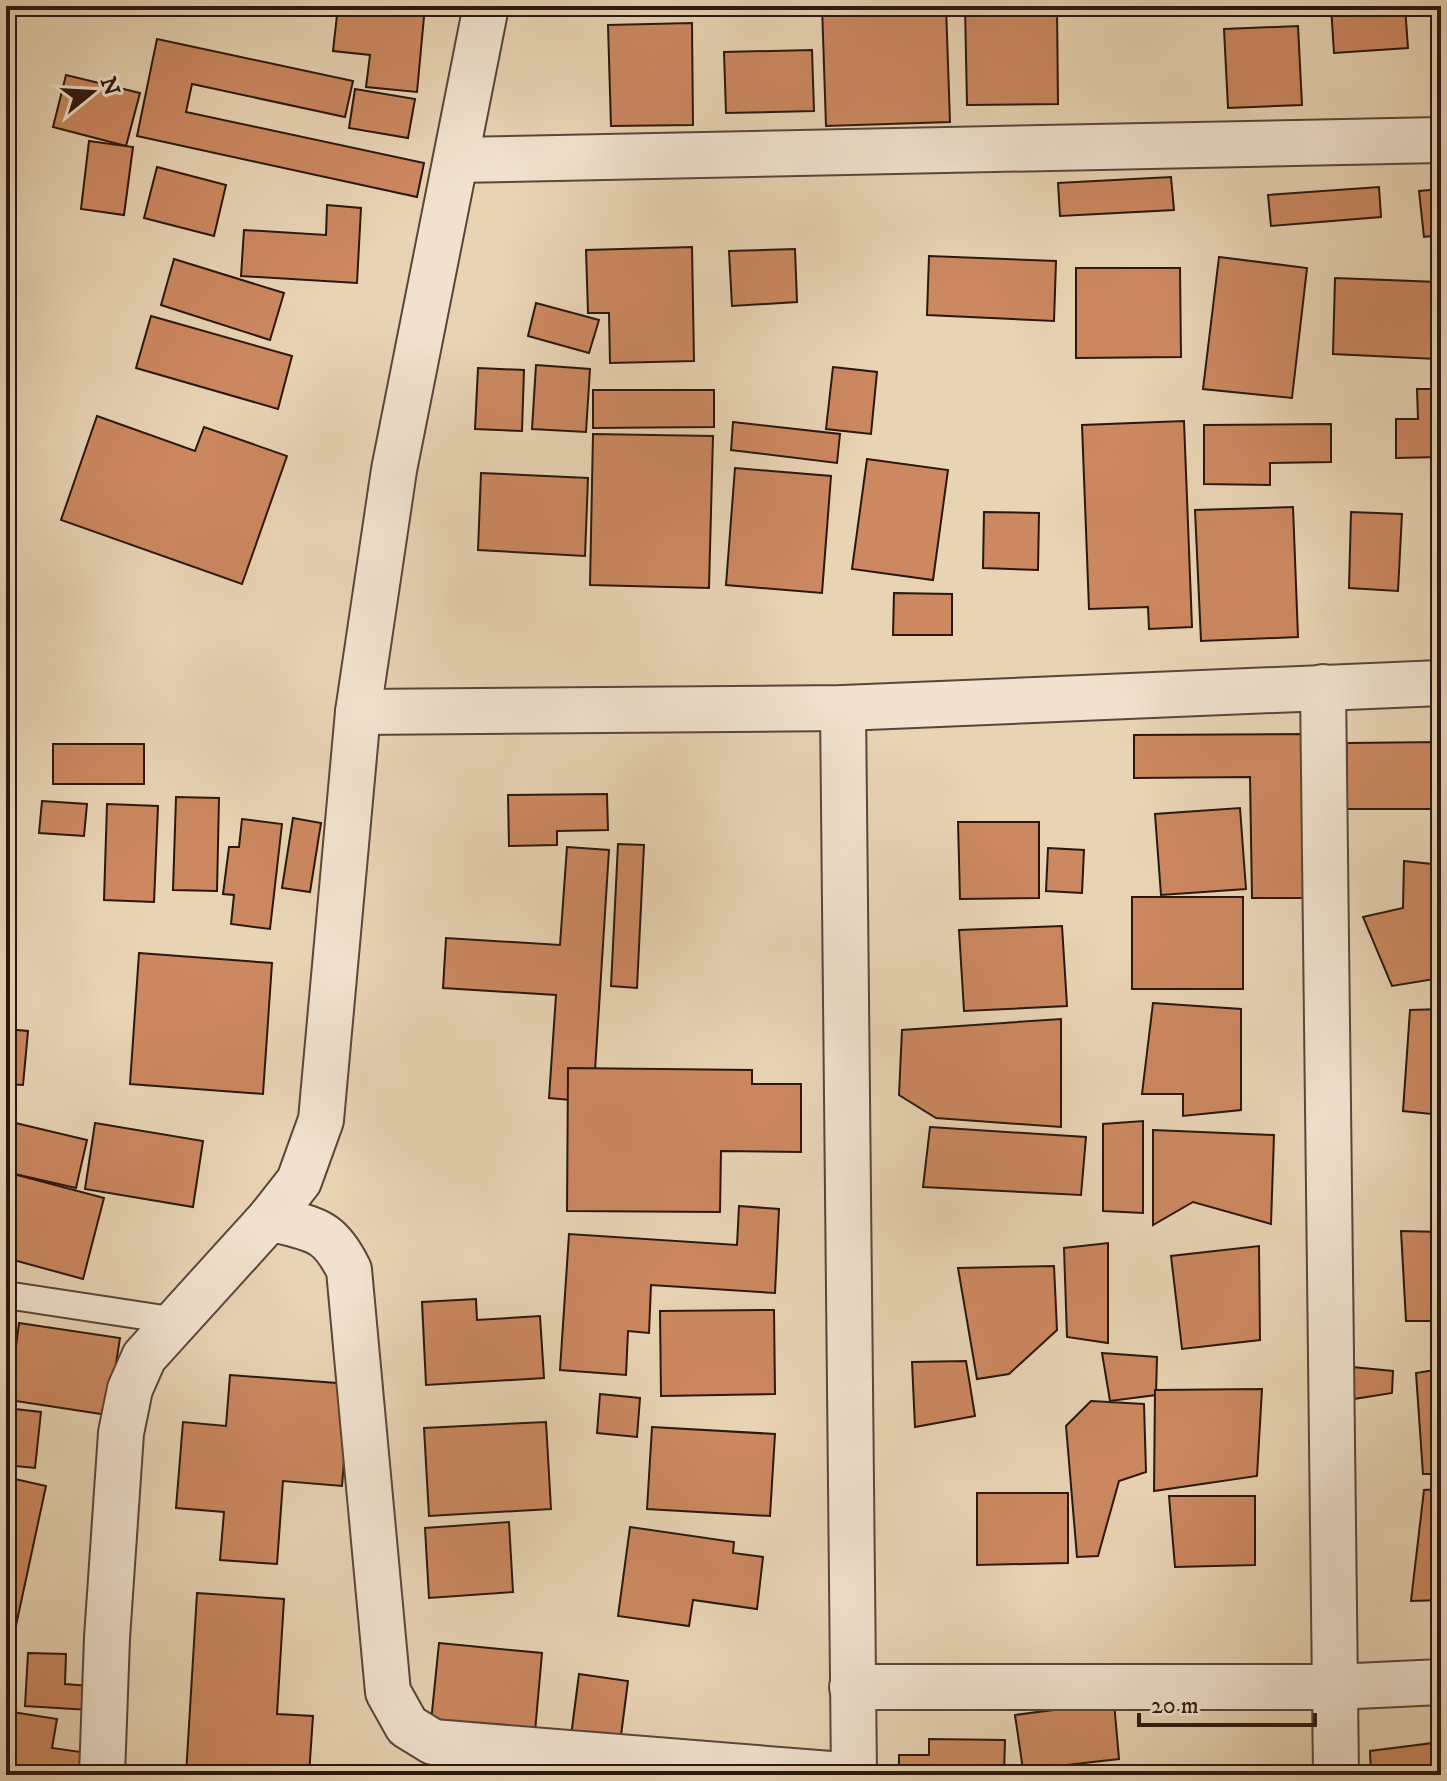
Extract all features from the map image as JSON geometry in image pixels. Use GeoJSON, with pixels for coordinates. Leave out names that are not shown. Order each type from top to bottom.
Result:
{"type":"FeatureCollection","features":[{"type":"Feature","properties":{"kind":"street"},"geometry":{"type":"LineString","coordinates":[[102,1775],[107,1638],[121,1433],[130,1389],[144,1357],[270,1218],[299,1181],[321,1120],[358,712],[394,470],[486,6]]}},
{"type":"Feature","properties":{"kind":"street"},"geometry":{"type":"LineString","coordinates":[[456,160],[1441,140]]}},
{"type":"Feature","properties":{"kind":"street"},"geometry":{"type":"LineString","coordinates":[[358,712],[843,708],[1441,683]]}},
{"type":"Feature","properties":{"kind":"street"},"geometry":{"type":"LineString","coordinates":[[1323,687],[1336,1775]]}},
{"type":"Feature","properties":{"kind":"street"},"geometry":{"type":"LineString","coordinates":[[843,708],[854,1775]]}},
{"type":"Feature","properties":{"kind":"street"},"geometry":{"type":"LineString","coordinates":[[270,1218],[322,1232],[340,1251],[349,1270],[388,1692],[407,1726],[433,1742],[843,1775]]}},
{"type":"Feature","properties":{"kind":"street"},"geometry":{"type":"LineString","coordinates":[[852,1687],[1334,1687],[1441,1682]]}},
{"type":"Feature","properties":{"kind":"lane"},"geometry":{"type":"LineString","coordinates":[[6,1295],[177,1321]]}},
{"type":"Feature","properties":{"kind":"building"},"geometry":{"type":"Polygon","coordinates":[[[338,6],[425,6],[417,92],[366,87],[370,55],[333,51],[338,6]]]}},
{"type":"Feature","properties":{"kind":"building"},"geometry":{"type":"Polygon","coordinates":[[[822,6],[946,6],[950,122],[826,126],[822,6]]]}},
{"type":"Feature","properties":{"kind":"building"},"geometry":{"type":"Polygon","coordinates":[[[965,6],[1057,6],[1058,104],[967,105],[965,6]]]}},
{"type":"Feature","properties":{"kind":"building"},"geometry":{"type":"Polygon","coordinates":[[[1104,6],[1191,6],[1190,16],[1103,9],[1104,6]]]}},
{"type":"Feature","properties":{"kind":"building"},"geometry":{"type":"Polygon","coordinates":[[[1331,6],[1405,6],[1408,48],[1334,53],[1331,6]]]}},
{"type":"Feature","properties":{"kind":"building"},"geometry":{"type":"Polygon","coordinates":[[[692,23],[693,125],[611,126],[608,25],[692,23]]]}},
{"type":"Feature","properties":{"kind":"building"},"geometry":{"type":"Polygon","coordinates":[[[1298,26],[1302,105],[1228,108],[1224,29],[1298,26]]]}},
{"type":"Feature","properties":{"kind":"building"},"geometry":{"type":"Polygon","coordinates":[[[157,39],[353,81],[345,117],[192,84],[186,112],[424,163],[417,197],[137,136],[157,39]]]}},
{"type":"Feature","properties":{"kind":"building"},"geometry":{"type":"Polygon","coordinates":[[[812,50],[814,111],[726,113],[724,52],[812,50]]]}},
{"type":"Feature","properties":{"kind":"building"},"geometry":{"type":"Polygon","coordinates":[[[66,75],[140,93],[126,146],[53,127],[66,75]]]}},
{"type":"Feature","properties":{"kind":"building"},"geometry":{"type":"Polygon","coordinates":[[[355,89],[415,99],[408,138],[349,128],[355,89]]]}},
{"type":"Feature","properties":{"kind":"building"},"geometry":{"type":"Polygon","coordinates":[[[89,141],[133,147],[124,215],[81,209],[89,141]]]}},
{"type":"Feature","properties":{"kind":"building"},"geometry":{"type":"Polygon","coordinates":[[[157,167],[226,185],[214,236],[144,218],[157,167]]]}},
{"type":"Feature","properties":{"kind":"building"},"geometry":{"type":"Polygon","coordinates":[[[1171,177],[1174,210],[1060,216],[1058,183],[1171,177]]]}},
{"type":"Feature","properties":{"kind":"building"},"geometry":{"type":"Polygon","coordinates":[[[1379,187],[1381,217],[1271,226],[1268,195],[1379,187]]]}},
{"type":"Feature","properties":{"kind":"building"},"geometry":{"type":"Polygon","coordinates":[[[1441,189],[1441,235],[1424,237],[1419,191],[1441,189]]]}},
{"type":"Feature","properties":{"kind":"building"},"geometry":{"type":"Polygon","coordinates":[[[327,205],[361,208],[357,283],[241,276],[244,230],[326,235],[327,205]]]}},
{"type":"Feature","properties":{"kind":"building"},"geometry":{"type":"Polygon","coordinates":[[[692,247],[694,361],[610,363],[609,313],[588,313],[586,250],[692,247]]]}},
{"type":"Feature","properties":{"kind":"building"},"geometry":{"type":"Polygon","coordinates":[[[795,249],[797,302],[732,306],[729,251],[795,249]]]}},
{"type":"Feature","properties":{"kind":"building"},"geometry":{"type":"Polygon","coordinates":[[[929,256],[1056,261],[1054,321],[927,315],[929,256]]]}},
{"type":"Feature","properties":{"kind":"building"},"geometry":{"type":"Polygon","coordinates":[[[1219,257],[1307,268],[1292,398],[1203,389],[1219,257]]]}},
{"type":"Feature","properties":{"kind":"building"},"geometry":{"type":"Polygon","coordinates":[[[174,259],[284,293],[270,340],[161,305],[174,259]]]}},
{"type":"Feature","properties":{"kind":"building"},"geometry":{"type":"Polygon","coordinates":[[[1076,268],[1180,268],[1181,357],[1076,358],[1076,268]]]}},
{"type":"Feature","properties":{"kind":"building"},"geometry":{"type":"Polygon","coordinates":[[[1335,278],[1438,282],[1436,359],[1333,354],[1335,278]]]}},
{"type":"Feature","properties":{"kind":"building"},"geometry":{"type":"Polygon","coordinates":[[[536,303],[599,320],[589,353],[528,336],[536,303]]]}},
{"type":"Feature","properties":{"kind":"building"},"geometry":{"type":"Polygon","coordinates":[[[151,316],[292,356],[278,409],[136,368],[151,316]]]}},
{"type":"Feature","properties":{"kind":"building"},"geometry":{"type":"Polygon","coordinates":[[[536,365],[590,369],[586,432],[532,429],[536,365]]]}},
{"type":"Feature","properties":{"kind":"building"},"geometry":{"type":"Polygon","coordinates":[[[833,367],[877,372],[871,434],[826,429],[833,367]]]}},
{"type":"Feature","properties":{"kind":"building"},"geometry":{"type":"Polygon","coordinates":[[[478,368],[524,370],[522,431],[475,429],[478,368]]]}},
{"type":"Feature","properties":{"kind":"building"},"geometry":{"type":"Polygon","coordinates":[[[1417,389],[1441,389],[1441,490],[1439,457],[1396,458],[1396,419],[1418,419],[1417,389]]]}},
{"type":"Feature","properties":{"kind":"building"},"geometry":{"type":"Polygon","coordinates":[[[593,390],[714,390],[714,427],[593,428],[593,390]]]}},
{"type":"Feature","properties":{"kind":"building"},"geometry":{"type":"Polygon","coordinates":[[[97,416],[195,451],[204,427],[287,456],[242,584],[61,520],[97,416]]]}},
{"type":"Feature","properties":{"kind":"building"},"geometry":{"type":"Polygon","coordinates":[[[1184,421],[1192,627],[1149,629],[1148,607],[1089,609],[1082,425],[1184,421]]]}},
{"type":"Feature","properties":{"kind":"building"},"geometry":{"type":"Polygon","coordinates":[[[733,422],[840,434],[837,463],[731,450],[733,422]]]}},
{"type":"Feature","properties":{"kind":"building"},"geometry":{"type":"Polygon","coordinates":[[[1331,424],[1331,462],[1270,463],[1270,485],[1204,484],[1204,425],[1331,424]]]}},
{"type":"Feature","properties":{"kind":"building"},"geometry":{"type":"Polygon","coordinates":[[[593,434],[713,436],[709,588],[590,585],[593,434]]]}},
{"type":"Feature","properties":{"kind":"building"},"geometry":{"type":"Polygon","coordinates":[[[867,459],[948,470],[933,580],[852,569],[867,459]]]}},
{"type":"Feature","properties":{"kind":"building"},"geometry":{"type":"Polygon","coordinates":[[[735,468],[831,476],[822,593],[726,585],[735,468]]]}},
{"type":"Feature","properties":{"kind":"building"},"geometry":{"type":"Polygon","coordinates":[[[481,473],[588,478],[585,556],[478,550],[481,473]]]}},
{"type":"Feature","properties":{"kind":"building"},"geometry":{"type":"Polygon","coordinates":[[[1293,507],[1298,637],[1201,641],[1195,510],[1293,507]]]}},
{"type":"Feature","properties":{"kind":"building"},"geometry":{"type":"Polygon","coordinates":[[[984,512],[1039,513],[1038,570],[983,568],[984,512]]]}},
{"type":"Feature","properties":{"kind":"building"},"geometry":{"type":"Polygon","coordinates":[[[1351,512],[1402,514],[1398,591],[1349,588],[1351,512]]]}},
{"type":"Feature","properties":{"kind":"building"},"geometry":{"type":"Polygon","coordinates":[[[894,593],[952,594],[952,635],[893,635],[894,593]]]}},
{"type":"Feature","properties":{"kind":"building"},"geometry":{"type":"Polygon","coordinates":[[[1306,734],[1309,898],[1252,898],[1250,777],[1134,778],[1134,735],[1306,734]]]}},
{"type":"Feature","properties":{"kind":"building"},"geometry":{"type":"Polygon","coordinates":[[[1441,742],[1441,809],[1347,809],[1347,743],[1441,742]]]}},
{"type":"Feature","properties":{"kind":"building"},"geometry":{"type":"Polygon","coordinates":[[[53,744],[144,744],[144,784],[53,784],[53,744]]]}},
{"type":"Feature","properties":{"kind":"building"},"geometry":{"type":"Polygon","coordinates":[[[607,794],[608,830],[557,831],[557,845],[509,846],[508,795],[607,794]]]}},
{"type":"Feature","properties":{"kind":"building"},"geometry":{"type":"Polygon","coordinates":[[[176,797],[219,798],[217,891],[173,890],[176,797]]]}},
{"type":"Feature","properties":{"kind":"building"},"geometry":{"type":"Polygon","coordinates":[[[42,801],[87,804],[84,836],[39,833],[42,801]]]}},
{"type":"Feature","properties":{"kind":"building"},"geometry":{"type":"Polygon","coordinates":[[[107,804],[158,806],[154,902],[104,900],[107,804]]]}},
{"type":"Feature","properties":{"kind":"building"},"geometry":{"type":"Polygon","coordinates":[[[1240,808],[1246,889],[1161,895],[1155,814],[1240,808]]]}},
{"type":"Feature","properties":{"kind":"building"},"geometry":{"type":"Polygon","coordinates":[[[293,818],[321,823],[310,892],[282,888],[293,818]]]}},
{"type":"Feature","properties":{"kind":"building"},"geometry":{"type":"Polygon","coordinates":[[[242,819],[282,824],[270,929],[231,924],[234,895],[223,894],[229,847],[239,847],[242,819]]]}},
{"type":"Feature","properties":{"kind":"building"},"geometry":{"type":"Polygon","coordinates":[[[958,822],[1039,822],[1039,898],[960,899],[958,822]]]}},
{"type":"Feature","properties":{"kind":"building"},"geometry":{"type":"Polygon","coordinates":[[[618,844],[644,845],[637,988],[611,986],[618,844]]]}},
{"type":"Feature","properties":{"kind":"building"},"geometry":{"type":"Polygon","coordinates":[[[567,847],[609,850],[593,1102],[549,1098],[556,995],[443,988],[446,938],[560,945],[567,847]]]}},
{"type":"Feature","properties":{"kind":"building"},"geometry":{"type":"Polygon","coordinates":[[[1048,848],[1084,850],[1082,893],[1046,891],[1048,848]]]}},
{"type":"Feature","properties":{"kind":"building"},"geometry":{"type":"Polygon","coordinates":[[[1404,861],[1441,865],[1441,978],[1392,986],[1363,917],[1403,908],[1404,861]]]}},
{"type":"Feature","properties":{"kind":"building"},"geometry":{"type":"Polygon","coordinates":[[[1132,897],[1243,897],[1243,989],[1132,989],[1132,897]]]}},
{"type":"Feature","properties":{"kind":"building"},"geometry":{"type":"Polygon","coordinates":[[[1062,926],[1067,1006],[964,1011],[959,930],[1062,926]]]}},
{"type":"Feature","properties":{"kind":"building"},"geometry":{"type":"Polygon","coordinates":[[[139,953],[272,963],[263,1094],[130,1084],[139,953]]]}},
{"type":"Feature","properties":{"kind":"building"},"geometry":{"type":"Polygon","coordinates":[[[1153,1003],[1241,1009],[1241,1110],[1183,1116],[1183,1094],[1142,1094],[1153,1003]]]}},
{"type":"Feature","properties":{"kind":"building"},"geometry":{"type":"Polygon","coordinates":[[[1441,1009],[1441,1115],[1403,1111],[1410,1010],[1441,1009]]]}},
{"type":"Feature","properties":{"kind":"building"},"geometry":{"type":"Polygon","coordinates":[[[1061,1019],[1061,1127],[936,1118],[899,1095],[902,1030],[1061,1019]]]}},
{"type":"Feature","properties":{"kind":"building"},"geometry":{"type":"Polygon","coordinates":[[[6,1029],[28,1031],[23,1085],[6,1084],[6,1029]]]}},
{"type":"Feature","properties":{"kind":"building"},"geometry":{"type":"Polygon","coordinates":[[[568,1068],[752,1070],[752,1084],[801,1084],[801,1152],[721,1151],[720,1212],[567,1211],[568,1068]]]}},
{"type":"Feature","properties":{"kind":"building"},"geometry":{"type":"Polygon","coordinates":[[[7,1121],[87,1140],[76,1188],[6,1172],[7,1121]]]}},
{"type":"Feature","properties":{"kind":"building"},"geometry":{"type":"Polygon","coordinates":[[[1143,1121],[1143,1213],[1103,1211],[1103,1124],[1143,1121]]]}},
{"type":"Feature","properties":{"kind":"building"},"geometry":{"type":"Polygon","coordinates":[[[95,1123],[203,1141],[193,1207],[85,1189],[95,1123]]]}},
{"type":"Feature","properties":{"kind":"building"},"geometry":{"type":"Polygon","coordinates":[[[930,1127],[1086,1137],[1081,1195],[923,1187],[930,1127]]]}},
{"type":"Feature","properties":{"kind":"building"},"geometry":{"type":"Polygon","coordinates":[[[1153,1130],[1274,1135],[1271,1224],[1193,1202],[1153,1225],[1153,1130]]]}},
{"type":"Feature","properties":{"kind":"building"},"geometry":{"type":"Polygon","coordinates":[[[6,1172],[104,1198],[83,1279],[6,1258],[6,1172]]]}},
{"type":"Feature","properties":{"kind":"building"},"geometry":{"type":"Polygon","coordinates":[[[739,1206],[779,1209],[775,1293],[651,1285],[649,1333],[628,1331],[626,1375],[560,1370],[569,1234],[737,1245],[739,1206]]]}},
{"type":"Feature","properties":{"kind":"building"},"geometry":{"type":"Polygon","coordinates":[[[1401,1231],[1441,1232],[1441,1321],[1406,1321],[1401,1231]]]}},
{"type":"Feature","properties":{"kind":"building"},"geometry":{"type":"Polygon","coordinates":[[[1108,1243],[1108,1343],[1067,1337],[1064,1248],[1108,1243]]]}},
{"type":"Feature","properties":{"kind":"building"},"geometry":{"type":"Polygon","coordinates":[[[1259,1246],[1260,1340],[1182,1349],[1171,1256],[1259,1246]]]}},
{"type":"Feature","properties":{"kind":"building"},"geometry":{"type":"Polygon","coordinates":[[[1054,1266],[1057,1330],[1009,1374],[977,1379],[958,1268],[1054,1266]]]}},
{"type":"Feature","properties":{"kind":"building"},"geometry":{"type":"Polygon","coordinates":[[[476,1299],[477,1320],[540,1316],[544,1378],[426,1385],[422,1302],[476,1299]]]}},
{"type":"Feature","properties":{"kind":"building"},"geometry":{"type":"Polygon","coordinates":[[[774,1310],[775,1394],[661,1396],[660,1311],[774,1310]]]}},
{"type":"Feature","properties":{"kind":"building"},"geometry":{"type":"Polygon","coordinates":[[[19,1323],[120,1338],[108,1415],[9,1400],[19,1323]]]}},
{"type":"Feature","properties":{"kind":"building"},"geometry":{"type":"Polygon","coordinates":[[[1102,1353],[1157,1357],[1156,1395],[1110,1401],[1102,1353]]]}},
{"type":"Feature","properties":{"kind":"building"},"geometry":{"type":"Polygon","coordinates":[[[966,1361],[975,1416],[915,1427],[912,1362],[966,1361]]]}},
{"type":"Feature","properties":{"kind":"building"},"geometry":{"type":"Polygon","coordinates":[[[1352,1367],[1393,1371],[1392,1393],[1354,1399],[1352,1367]]]}},
{"type":"Feature","properties":{"kind":"building"},"geometry":{"type":"Polygon","coordinates":[[[1441,1369],[1441,1474],[1423,1474],[1416,1373],[1441,1369]]]}},
{"type":"Feature","properties":{"kind":"building"},"geometry":{"type":"Polygon","coordinates":[[[230,1375],[350,1384],[342,1486],[283,1481],[277,1564],[220,1560],[224,1512],[176,1508],[183,1422],[226,1426],[230,1375]]]}},
{"type":"Feature","properties":{"kind":"building"},"geometry":{"type":"Polygon","coordinates":[[[1262,1389],[1257,1476],[1154,1491],[1155,1390],[1262,1389]]]}},
{"type":"Feature","properties":{"kind":"building"},"geometry":{"type":"Polygon","coordinates":[[[600,1394],[640,1398],[637,1437],[597,1433],[600,1394]]]}},
{"type":"Feature","properties":{"kind":"building"},"geometry":{"type":"Polygon","coordinates":[[[1091,1401],[1144,1404],[1146,1472],[1119,1481],[1098,1556],[1077,1557],[1066,1426],[1091,1401]]]}},
{"type":"Feature","properties":{"kind":"building"},"geometry":{"type":"Polygon","coordinates":[[[6,1408],[41,1412],[35,1468],[6,1465],[6,1408]]]}},
{"type":"Feature","properties":{"kind":"building"},"geometry":{"type":"Polygon","coordinates":[[[546,1422],[551,1509],[429,1516],[424,1428],[546,1422]]]}},
{"type":"Feature","properties":{"kind":"building"},"geometry":{"type":"Polygon","coordinates":[[[652,1427],[775,1434],[770,1516],[647,1509],[652,1427]]]}},
{"type":"Feature","properties":{"kind":"building"},"geometry":{"type":"Polygon","coordinates":[[[6,1477],[46,1486],[14,1635],[6,1633],[6,1477]]]}},
{"type":"Feature","properties":{"kind":"building"},"geometry":{"type":"Polygon","coordinates":[[[1441,1489],[1441,1600],[1411,1601],[1424,1490],[1441,1489]]]}},
{"type":"Feature","properties":{"kind":"building"},"geometry":{"type":"Polygon","coordinates":[[[977,1493],[1068,1493],[1068,1563],[977,1565],[977,1493]]]}},
{"type":"Feature","properties":{"kind":"building"},"geometry":{"type":"Polygon","coordinates":[[[1169,1496],[1255,1496],[1255,1565],[1175,1567],[1169,1496]]]}},
{"type":"Feature","properties":{"kind":"building"},"geometry":{"type":"Polygon","coordinates":[[[509,1522],[513,1592],[429,1598],[425,1528],[509,1522]]]}},
{"type":"Feature","properties":{"kind":"building"},"geometry":{"type":"Polygon","coordinates":[[[630,1527],[734,1542],[733,1553],[763,1557],[757,1609],[693,1600],[689,1626],[618,1616],[630,1527]]]}},
{"type":"Feature","properties":{"kind":"building"},"geometry":{"type":"Polygon","coordinates":[[[197,1593],[284,1599],[277,1714],[313,1716],[309,1775],[186,1775],[197,1593]]]}},
{"type":"Feature","properties":{"kind":"building"},"geometry":{"type":"Polygon","coordinates":[[[439,1643],[542,1653],[535,1732],[431,1722],[439,1643]]]}},
{"type":"Feature","properties":{"kind":"building"},"geometry":{"type":"Polygon","coordinates":[[[28,1653],[66,1654],[65,1684],[90,1686],[89,1710],[25,1706],[28,1653]]]}},
{"type":"Feature","properties":{"kind":"building"},"geometry":{"type":"Polygon","coordinates":[[[579,1674],[628,1681],[619,1751],[570,1744],[579,1674]]]}},
{"type":"Feature","properties":{"kind":"building"},"geometry":{"type":"Polygon","coordinates":[[[1114,1702],[1119,1759],[1023,1770],[1015,1715],[1114,1702]]]}},
{"type":"Feature","properties":{"kind":"building"},"geometry":{"type":"Polygon","coordinates":[[[6,1711],[57,1719],[52,1748],[88,1753],[84,1775],[6,1775],[6,1711]]]}},
{"type":"Feature","properties":{"kind":"building"},"geometry":{"type":"Polygon","coordinates":[[[929,1739],[1005,1740],[1004,1775],[899,1775],[899,1755],[929,1755],[929,1739]]]}},
{"type":"Feature","properties":{"kind":"building"},"geometry":{"type":"Polygon","coordinates":[[[1433,1743],[1433,1760],[1441,1761],[1441,1775],[1371,1775],[1370,1751],[1433,1743]]]}},
{"type":"Feature","properties":{"kind":"building"},"geometry":{"type":"Polygon","coordinates":[[[1170,1768],[1262,1769],[1262,1775],[1170,1775],[1170,1768]]]}}]}
